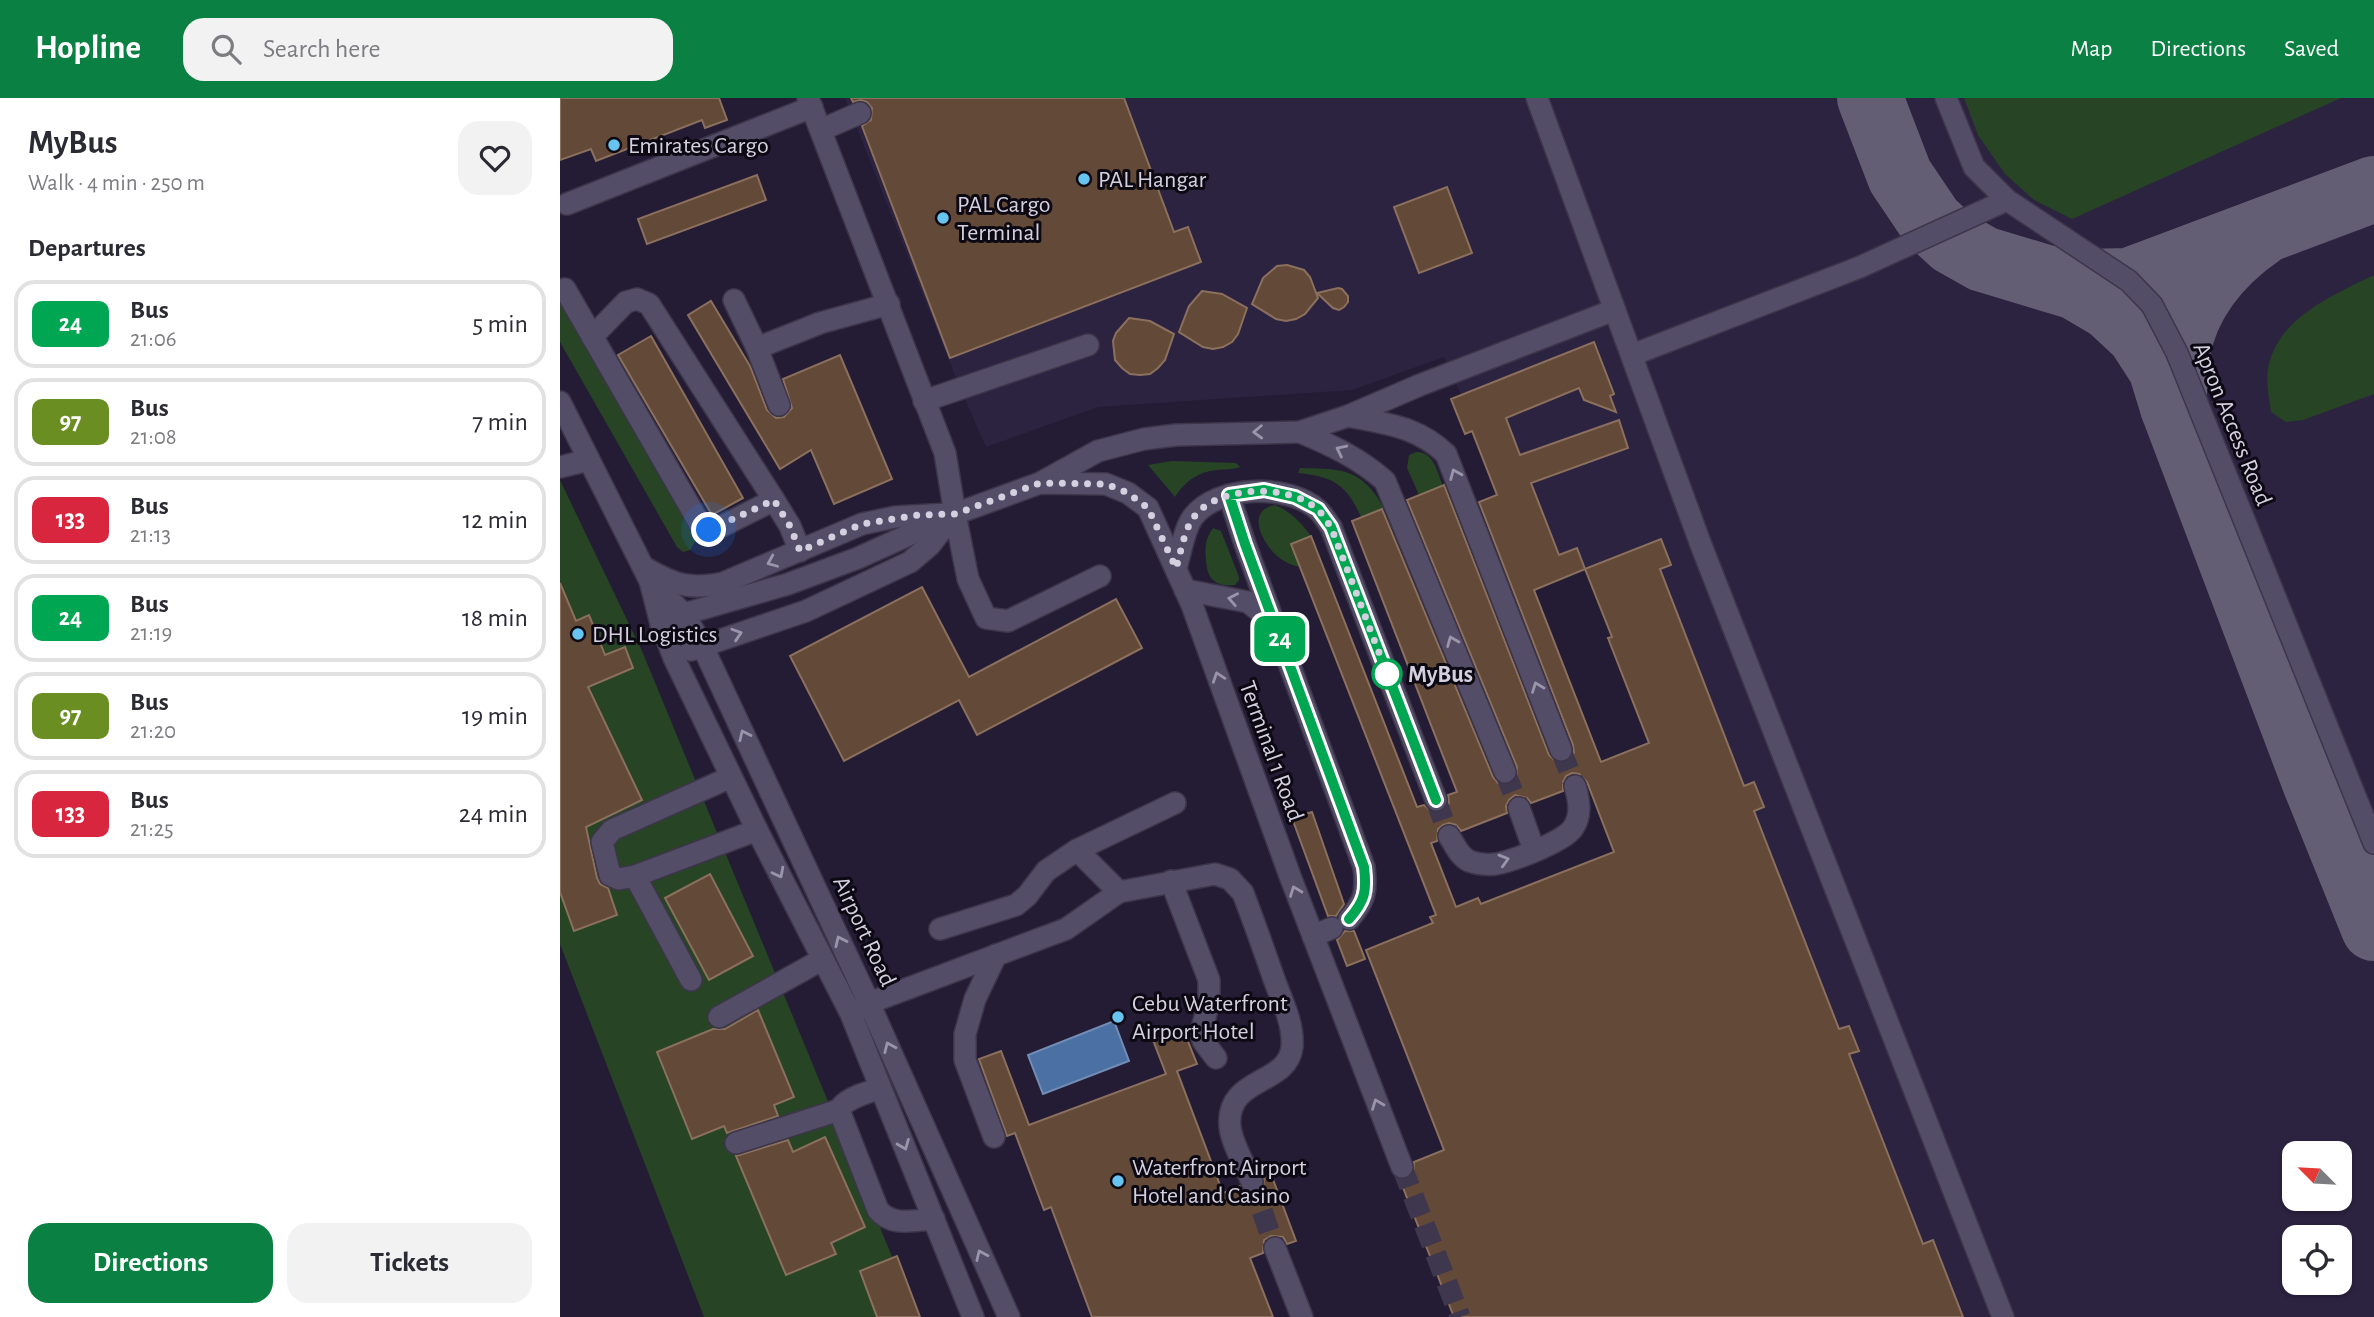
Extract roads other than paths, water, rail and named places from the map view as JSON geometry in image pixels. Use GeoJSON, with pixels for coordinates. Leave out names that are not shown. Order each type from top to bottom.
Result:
{"type":"FeatureCollection","features":[{"type":"Feature","properties":{"kind":"street"},"geometry":{"type":"LineString","coordinates":[[1537,98],[1702,545],[2003,1317]]}},
{"type":"Feature","properties":{"kind":"street","name":"Apron Access Road"},"geometry":{"type":"LineString","coordinates":[[1945,98],[1974,167],[2007,200],[2129,281],[2152,305],[2177,353],[2374,843]]}},
{"type":"Feature","properties":{"kind":"street"},"geometry":{"type":"LineString","coordinates":[[568,204],[810,102],[945,453],[968,579],[986,618],[1008,621],[1100,576]]}},
{"type":"Feature","properties":{"kind":"street"},"geometry":{"type":"LineString","coordinates":[[821,131],[860,113]]}},
{"type":"Feature","properties":{"kind":"street"},"geometry":{"type":"LineString","coordinates":[[1632,355],[1860,267],[2007,200]]}},
{"type":"Feature","properties":{"kind":"street"},"geometry":{"type":"LineString","coordinates":[[565,289],[700,524],[709,530],[774,500]]}},
{"type":"Feature","properties":{"kind":"street"},"geometry":{"type":"LineString","coordinates":[[592,337],[626,302],[637,299],[649,304],[790,526],[800,551]]}},
{"type":"Feature","properties":{"kind":"street"},"geometry":{"type":"LineString","coordinates":[[734,300],[757,348],[779,405]]}},
{"type":"Feature","properties":{"kind":"street"},"geometry":{"type":"LineString","coordinates":[[757,348],[820,324],[889,304]]}},
{"type":"Feature","properties":{"kind":"street"},"geometry":{"type":"LineString","coordinates":[[1040,483],[1098,451],[1144,439],[1176,435],[1300,432],[1348,416],[1420,385],[1614,310]]}},
{"type":"Feature","properties":{"kind":"street"},"geometry":{"type":"LineString","coordinates":[[924,401],[1088,345]]}},
{"type":"Feature","properties":{"kind":"street","name":"Airport Road"},"geometry":{"type":"LineString","coordinates":[[560,402],[646,573],[674,658],[757,830],[823,959],[860,1008],[880,1088],[973,1317]]}},
{"type":"Feature","properties":{"kind":"street"},"geometry":{"type":"LineString","coordinates":[[1348,416],[1405,428],[1431,440],[1446,454],[1561,750]]}},
{"type":"Feature","properties":{"kind":"street"},"geometry":{"type":"LineString","coordinates":[[1300,432],[1343,450],[1369,466],[1385,481],[1505,772]]}},
{"type":"Feature","properties":{"kind":"street"},"geometry":{"type":"LineString","coordinates":[[560,467],[589,460]]}},
{"type":"Feature","properties":{"kind":"street","name":"Terminal 1 Road"},"geometry":{"type":"LineString","coordinates":[[661,624],[684,614],[788,584],[858,558],[955,514],[1040,483],[1106,484],[1128,493],[1148,508],[1331,928],[1402,1167]]}},
{"type":"Feature","properties":{"kind":"street"},"geometry":{"type":"LineString","coordinates":[[1176,568],[1191,519],[1204,505],[1229,495],[1264,490],[1295,497],[1318,509],[1331,527],[1436,800]]}},
{"type":"Feature","properties":{"kind":"street"},"geometry":{"type":"LineString","coordinates":[[1229,495],[1364,867],[1367,889],[1359,909],[1331,928]]}},
{"type":"Feature","properties":{"kind":"street"},"geometry":{"type":"LineString","coordinates":[[674,658],[702,645],[806,611],[910,562],[930,545],[955,514]]}},
{"type":"Feature","properties":{"kind":"street","name":"Terminal 1 Road"},"geometry":{"type":"LineString","coordinates":[[646,573],[668,581],[703,587],[723,583],[862,524],[919,515],[955,514]]}},
{"type":"Feature","properties":{"kind":"street","name":"Airport Road"},"geometry":{"type":"LineString","coordinates":[[646,573],[684,614],[702,645],[860,1008],[1009,1317]]}},
{"type":"Feature","properties":{"kind":"street"},"geometry":{"type":"LineString","coordinates":[[1185,590],[1248,602],[1273,622]]}},
{"type":"Feature","properties":{"kind":"street"},"geometry":{"type":"LineString","coordinates":[[731,777],[612,830],[602,842],[610,875],[619,879],[635,876],[757,830]]}},
{"type":"Feature","properties":{"kind":"street"},"geometry":{"type":"LineString","coordinates":[[1450,836],[1458,852],[1467,860],[1480,864],[1496,864],[1534,850],[1561,839],[1572,830],[1578,819],[1579,802],[1575,786]]}},
{"type":"Feature","properties":{"kind":"street"},"geometry":{"type":"LineString","coordinates":[[940,929],[1016,905],[1027,896],[1046,871],[1077,850],[1175,803]]}},
{"type":"Feature","properties":{"kind":"street"},"geometry":{"type":"LineString","coordinates":[[1519,808],[1534,850]]}},
{"type":"Feature","properties":{"kind":"street"},"geometry":{"type":"LineString","coordinates":[[1077,850],[1119,892]]}},
{"type":"Feature","properties":{"kind":"street"},"geometry":{"type":"LineString","coordinates":[[860,1008],[1066,929],[1119,892],[1215,874],[1230,879],[1243,893],[1291,1025],[1292,1049],[1287,1061],[1275,1072],[1243,1090],[1234,1101],[1230,1114],[1230,1129],[1252,1182]]}},
{"type":"Feature","properties":{"kind":"street"},"geometry":{"type":"LineString","coordinates":[[635,876],[691,980]]}},
{"type":"Feature","properties":{"kind":"street"},"geometry":{"type":"LineString","coordinates":[[1171,881],[1209,980],[1209,1002],[1200,1032],[1203,1041],[1216,1058]]}},
{"type":"Feature","properties":{"kind":"street"},"geometry":{"type":"LineString","coordinates":[[994,1137],[965,1060],[965,1034],[975,999],[996,955]]}},
{"type":"Feature","properties":{"kind":"street"},"geometry":{"type":"LineString","coordinates":[[719,1017],[823,959]]}},
{"type":"Feature","properties":{"kind":"street"},"geometry":{"type":"LineString","coordinates":[[736,1143],[839,1110],[842,1104],[880,1088]]}},
{"type":"Feature","properties":{"kind":"street"},"geometry":{"type":"LineString","coordinates":[[839,1110],[878,1210],[885,1218],[893,1221],[934,1219]]}},
{"type":"Feature","properties":{"kind":"street"},"geometry":{"type":"LineString","coordinates":[[1275,1248],[1302,1317]]}},
{"type":"Feature","properties":{"kind":"water"},"geometry":{"type":"Polygon","coordinates":[[[1114,1021],[1129,1061],[1043,1094],[1028,1055],[1114,1021]]]}},
{"type":"Feature","properties":{"kind":"tunnel"},"geometry":{"type":"LineString","coordinates":[[1561,750],[1575,786]]}},
{"type":"Feature","properties":{"kind":"tunnel"},"geometry":{"type":"LineString","coordinates":[[1505,772],[1519,808]]}},
{"type":"Feature","properties":{"kind":"tunnel"},"geometry":{"type":"LineString","coordinates":[[1436,800],[1449,836]]}},
{"type":"Feature","properties":{"kind":"tunnel"},"geometry":{"type":"LineString","coordinates":[[1402,1167],[1460,1317]]}},
{"type":"Feature","properties":{"kind":"tunnel"},"geometry":{"type":"LineString","coordinates":[[1252,1182],[1275,1248]]}},
{"type":"Feature","properties":{"kind":"place","name":"Emirates Cargo"},"geometry":{"type":"Point","coordinates":[614,145]}},
{"type":"Feature","properties":{"kind":"place","name":"PAL Hangar"},"geometry":{"type":"Point","coordinates":[1084,179]}},
{"type":"Feature","properties":{"kind":"place","name":"PAL Cargo Terminal"},"geometry":{"type":"Point","coordinates":[943,218]}},
{"type":"Feature","properties":{"kind":"place","name":"DHL Logistics"},"geometry":{"type":"Point","coordinates":[578,634]}},
{"type":"Feature","properties":{"kind":"place","name":"MyBus"},"geometry":{"type":"Point","coordinates":[1387,674]}},
{"type":"Feature","properties":{"kind":"place","name":"Cebu Waterfront Airport Hotel"},"geometry":{"type":"Point","coordinates":[1118,1017]}},
{"type":"Feature","properties":{"kind":"place","name":"Waterfront Airport Hotel and Casino"},"geometry":{"type":"Point","coordinates":[1118,1181]}}]}
